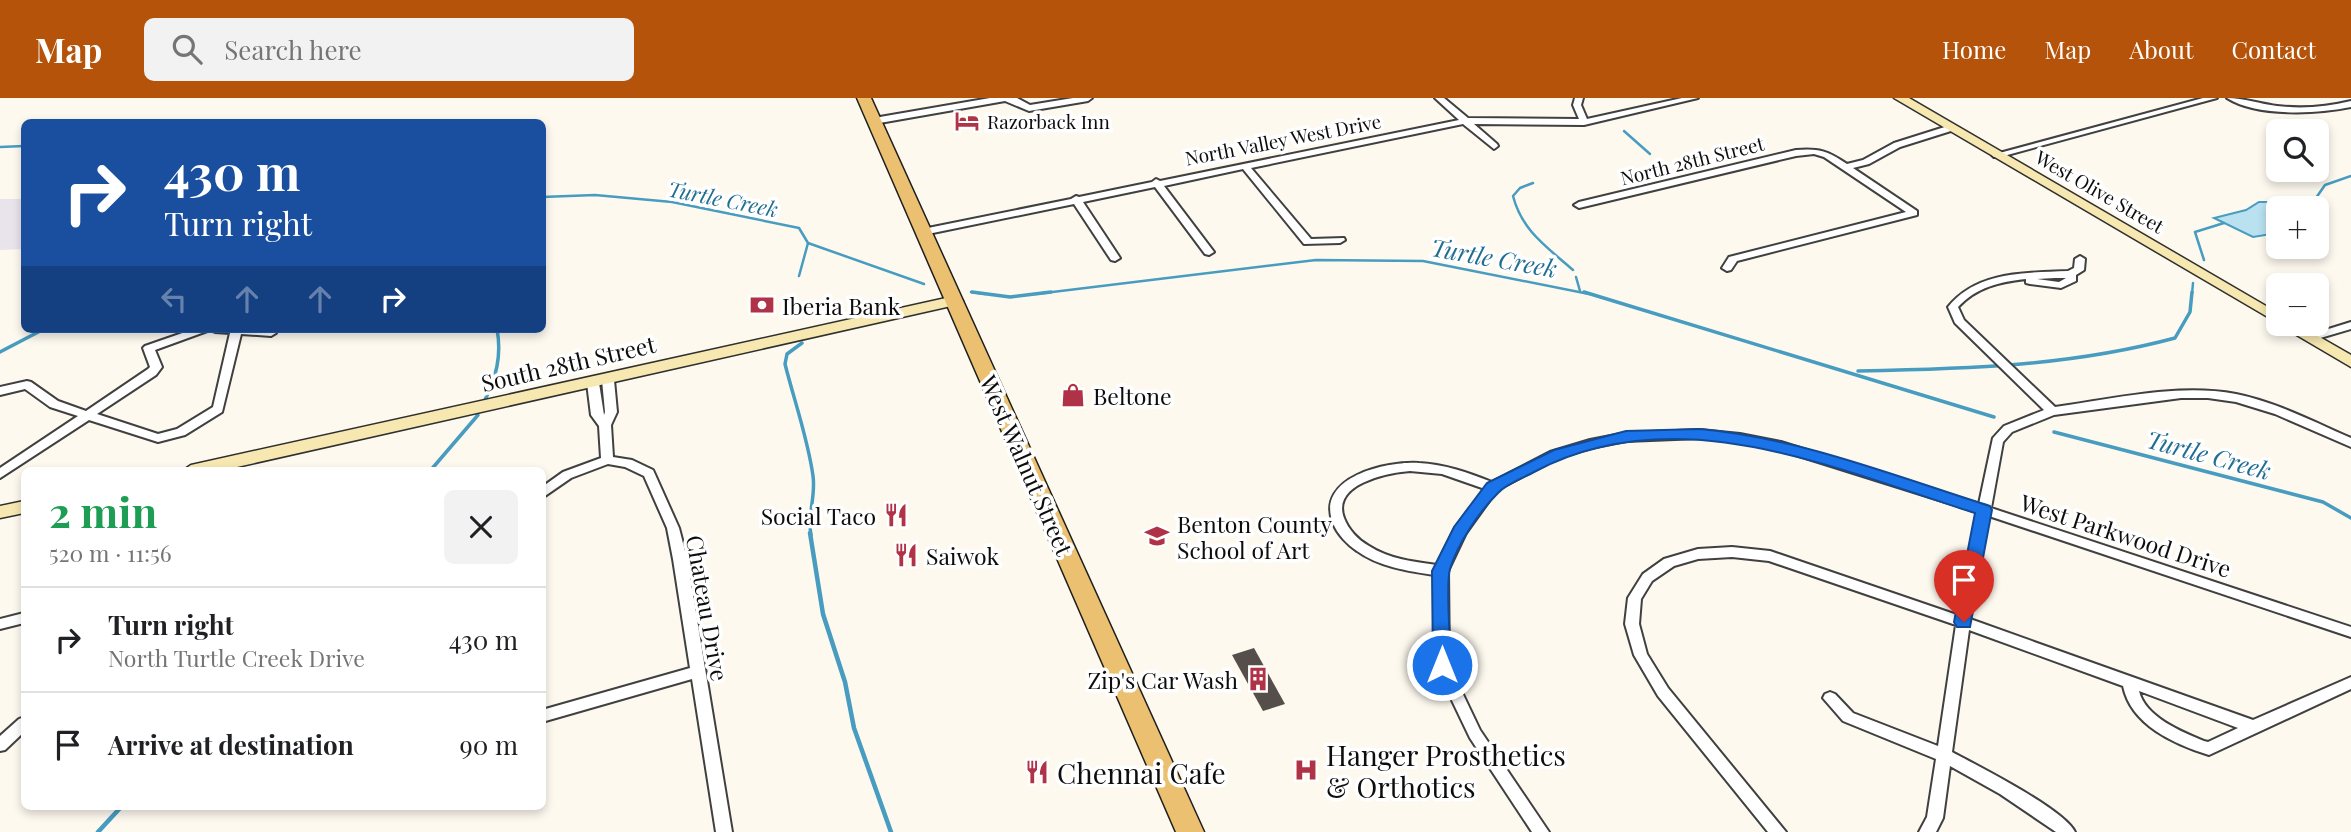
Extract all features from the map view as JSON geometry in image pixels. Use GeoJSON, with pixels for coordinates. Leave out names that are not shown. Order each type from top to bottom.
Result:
{"type":"FeatureCollection","features":[{"type":"Feature","properties":{"kind":"main road","name":"West Walnut Street"},"geometry":{"type":"LineString","coordinates":[[864,98],[1190,832]]}},
{"type":"Feature","properties":{"kind":"street"},"geometry":{"type":"LineString","coordinates":[[874,121],[1005,98],[1029,108],[1088,98]]}},
{"type":"Feature","properties":{"kind":"street"},"geometry":{"type":"LineString","coordinates":[[1439,98],[1494,146]]}},
{"type":"Feature","properties":{"kind":"street"},"geometry":{"type":"LineString","coordinates":[[1579,98],[1577,105],[1584,122]]}},
{"type":"Feature","properties":{"kind":"street","name":"North Valley West Drive"},"geometry":{"type":"LineString","coordinates":[[923,232],[1465,121],[1513,119],[1548,123],[1584,122],[1694,98]]}},
{"type":"Feature","properties":{"kind":"street","name":"West Olive Street"},"geometry":{"type":"LineString","coordinates":[[1900,98],[2266,312]]}},
{"type":"Feature","properties":{"kind":"street"},"geometry":{"type":"LineString","coordinates":[[1997,155],[2213,98]]}},
{"type":"Feature","properties":{"kind":"street"},"geometry":{"type":"LineString","coordinates":[[2231,98],[2306,111],[2322,111],[2349,101]]}},
{"type":"Feature","properties":{"kind":"street"},"geometry":{"type":"LineString","coordinates":[[1847,167],[1866,162],[1897,145],[1955,130]]}},
{"type":"Feature","properties":{"kind":"street","name":"North 28th Street"},"geometry":{"type":"LineString","coordinates":[[1579,205],[1796,153],[1814,151],[1828,155],[1847,167]]}},
{"type":"Feature","properties":{"kind":"street"},"geometry":{"type":"LineString","coordinates":[[1244,165],[1308,242],[1340,240]]}},
{"type":"Feature","properties":{"kind":"street"},"geometry":{"type":"LineString","coordinates":[[1727,268],[1733,259],[1914,213],[1847,167]]}},
{"type":"Feature","properties":{"kind":"street"},"geometry":{"type":"LineString","coordinates":[[1156,183],[1209,252]]}},
{"type":"Feature","properties":{"kind":"street"},"geometry":{"type":"LineString","coordinates":[[1076,199],[1115,258]]}},
{"type":"Feature","properties":{"kind":"street"},"geometry":{"type":"LineString","coordinates":[[2052,411],[1959,321],[1953,307],[1962,295],[1996,280],[2020,278],[2061,285],[2072,279],[2070,274],[2079,270],[2080,259]]}},
{"type":"Feature","properties":{"kind":"street","name":"South 28th Street"},"geometry":{"type":"LineString","coordinates":[[209,467],[601,382],[955,301]]}},
{"type":"Feature","properties":{"kind":"street"},"geometry":{"type":"LineString","coordinates":[[2311,338],[2351,325]]}},
{"type":"Feature","properties":{"kind":"street"},"geometry":{"type":"LineString","coordinates":[[0,474],[154,369],[156,361],[149,348],[193,333]]}},
{"type":"Feature","properties":{"kind":"street"},"geometry":{"type":"LineString","coordinates":[[0,391],[27,385],[54,404],[158,438],[181,432],[218,409],[236,333]]}},
{"type":"Feature","properties":{"kind":"street"},"geometry":{"type":"LineString","coordinates":[[2307,336],[2351,362]]}},
{"type":"Feature","properties":{"kind":"street"},"geometry":{"type":"LineString","coordinates":[[546,491],[567,475],[607,460],[605,425],[597,415],[601,382]]}},
{"type":"Feature","properties":{"kind":"street"},"geometry":{"type":"LineString","coordinates":[[1927,832],[1935,818],[1964,622],[1997,441],[2008,429],[2052,411],[2181,394],[2208,394],[2237,398],[2278,411],[2351,443]]}},
{"type":"Feature","properties":{"kind":"street","name":"West Parkwood Drive"},"geometry":{"type":"LineString","coordinates":[[1541,832],[1475,734],[1442,665],[1441,571],[1460,531],[1493,487],[1554,455],[1590,444],[1626,437],[1700,434],[1781,446],[1984,510],[2351,632]]}},
{"type":"Feature","properties":{"kind":"street","name":"Chateau Drive"},"geometry":{"type":"LineString","coordinates":[[607,460],[628,463],[649,473],[673,528],[724,832]]}},
{"type":"Feature","properties":{"kind":"street"},"geometry":{"type":"LineString","coordinates":[[1441,571],[1392,562],[1371,554],[1355,543],[1341,529],[1334,513],[1339,496],[1348,484],[1365,475],[1409,467],[1436,468],[1493,487]]}},
{"type":"Feature","properties":{"kind":"street"},"geometry":{"type":"LineString","coordinates":[[0,512],[21,508]]}},
{"type":"Feature","properties":{"kind":"street"},"geometry":{"type":"LineString","coordinates":[[1778,832],[1647,671],[1638,652],[1631,619],[1633,599],[1641,583],[1666,562],[1686,555],[1712,551],[1745,551],[1770,556],[1964,622],[2254,727]]}},
{"type":"Feature","properties":{"kind":"street"},"geometry":{"type":"LineString","coordinates":[[0,624],[21,619]]}},
{"type":"Feature","properties":{"kind":"street"},"geometry":{"type":"LineString","coordinates":[[546,715],[697,672]]}},
{"type":"Feature","properties":{"kind":"street"},"geometry":{"type":"LineString","coordinates":[[2130,683],[2134,701],[2166,730],[2191,744],[2210,749],[2351,683]]}},
{"type":"Feature","properties":{"kind":"street"},"geometry":{"type":"LineString","coordinates":[[1830,698],[1848,717],[1945,756],[2006,789],[2057,821],[2067,832]]}},
{"type":"Feature","properties":{"kind":"street"},"geometry":{"type":"LineString","coordinates":[[0,745],[21,726]]}},
{"type":"Feature","properties":{"kind":"shaded area"},"geometry":{"type":"Polygon","coordinates":[[[0,199],[21,199],[21,249],[0,250],[0,199]]]}},
{"type":"Feature","properties":{"kind":"water"},"geometry":{"type":"Polygon","coordinates":[[[2259,202],[2266,202],[2266,235],[2253,237],[2214,218],[2246,210],[2259,202]]]}},
{"type":"Feature","properties":{"kind":"building","name":"Zip's Car Wash"},"geometry":{"type":"Polygon","coordinates":[[[1254,648],[1285,704],[1263,711],[1232,655],[1254,648]]]}},
{"type":"Feature","properties":{"kind":"waterway"},"geometry":{"type":"LineString","coordinates":[[1624,131],[1650,154]]}},
{"type":"Feature","properties":{"kind":"waterway","name":"Turtle Creek"},"geometry":{"type":"LineString","coordinates":[[0,147],[21,146]]}},
{"type":"Feature","properties":{"kind":"waterway"},"geometry":{"type":"LineString","coordinates":[[2317,196],[2325,185],[2351,176]]}},
{"type":"Feature","properties":{"kind":"waterway"},"geometry":{"type":"LineString","coordinates":[[1533,183],[1520,188],[1513,196],[1517,208],[1537,238],[1573,270]]}},
{"type":"Feature","properties":{"kind":"waterway","name":"Turtle Creek"},"geometry":{"type":"LineString","coordinates":[[546,197],[595,195],[672,202],[799,228],[808,243]]}},
{"type":"Feature","properties":{"kind":"waterway"},"geometry":{"type":"LineString","coordinates":[[2204,260],[2195,232],[2224,223]]}},
{"type":"Feature","properties":{"kind":"waterway"},"geometry":{"type":"LineString","coordinates":[[799,276],[808,243]]}},
{"type":"Feature","properties":{"kind":"waterway","name":"Turtle Creek"},"geometry":{"type":"LineString","coordinates":[[808,243],[924,284]]}},
{"type":"Feature","properties":{"kind":"waterway","name":"Turtle Creek"},"geometry":{"type":"LineString","coordinates":[[1036,294],[1316,260],[1423,261],[1589,294]]}},
{"type":"Feature","properties":{"kind":"waterway"},"geometry":{"type":"LineString","coordinates":[[1576,277],[1580,291]]}},
{"type":"Feature","properties":{"kind":"waterway"},"geometry":{"type":"LineString","coordinates":[[2192,294],[2193,283]]}},
{"type":"Feature","properties":{"kind":"waterway","name":"Turtle Creek"},"geometry":{"type":"LineString","coordinates":[[971,292],[985,294]]}},
{"type":"Feature","properties":{"kind":"waterway","name":"Turtle Creek"},"geometry":{"type":"LineString","coordinates":[[972,292],[1010,297],[1051,292]]}},
{"type":"Feature","properties":{"kind":"waterway","name":"Turtle Creek"},"geometry":{"type":"LineString","coordinates":[[1584,292],[1994,417]]}},
{"type":"Feature","properties":{"kind":"waterway"},"geometry":{"type":"LineString","coordinates":[[1858,371],[1938,369],[2057,360],[2097,355],[2175,338],[2190,312],[2192,292]]}},
{"type":"Feature","properties":{"kind":"waterway"},"geometry":{"type":"LineString","coordinates":[[0,352],[36,333]]}},
{"type":"Feature","properties":{"kind":"waterway"},"geometry":{"type":"LineString","coordinates":[[484,402],[497,367],[497,333]]}},
{"type":"Feature","properties":{"kind":"waterway"},"geometry":{"type":"LineString","coordinates":[[802,343],[787,354],[785,364],[811,462],[811,535]]}},
{"type":"Feature","properties":{"kind":"waterway"},"geometry":{"type":"LineString","coordinates":[[433,467],[478,415]]}},
{"type":"Feature","properties":{"kind":"waterway","name":"Turtle Creek"},"geometry":{"type":"LineString","coordinates":[[2054,432],[2323,502],[2351,518]]}},
{"type":"Feature","properties":{"kind":"waterway"},"geometry":{"type":"LineString","coordinates":[[810,533],[823,614],[845,682],[854,728],[891,832]]}},
{"type":"Feature","properties":{"kind":"waterway"},"geometry":{"type":"LineString","coordinates":[[98,832],[118,810]]}},
{"type":"Feature","properties":{"kind":"place","name":"Razorback Inn"},"geometry":{"type":"Point","coordinates":[967,121]}},
{"type":"Feature","properties":{"kind":"place","name":"Iberia Bank"},"geometry":{"type":"Point","coordinates":[762,305]}},
{"type":"Feature","properties":{"kind":"place","name":"Beltone"},"geometry":{"type":"Point","coordinates":[1073,395]}},
{"type":"Feature","properties":{"kind":"place","name":"Social Taco"},"geometry":{"type":"Point","coordinates":[896,515]}},
{"type":"Feature","properties":{"kind":"place","name":"Benton County School of Art"},"geometry":{"type":"Point","coordinates":[1157,536]}},
{"type":"Feature","properties":{"kind":"place","name":"Saiwok"},"geometry":{"type":"Point","coordinates":[906,555]}},
{"type":"Feature","properties":{"kind":"place","name":"Zip's Car Wash"},"geometry":{"type":"Point","coordinates":[1258,679]}},
{"type":"Feature","properties":{"kind":"place","name":"Hanger Prosthetics & Orthotics"},"geometry":{"type":"Point","coordinates":[1306,770]}},
{"type":"Feature","properties":{"kind":"place","name":"Chennai Cafe"},"geometry":{"type":"Point","coordinates":[1037,772]}},
{"type":"Feature","properties":{"kind":"route"},"geometry":{"type":"LineString","coordinates":[[1442,665],[1441,571],[1460,531],[1493,487],[1554,455],[1626,437],[1700,434],[1781,446],[1984,510],[1964,622]]}}]}
